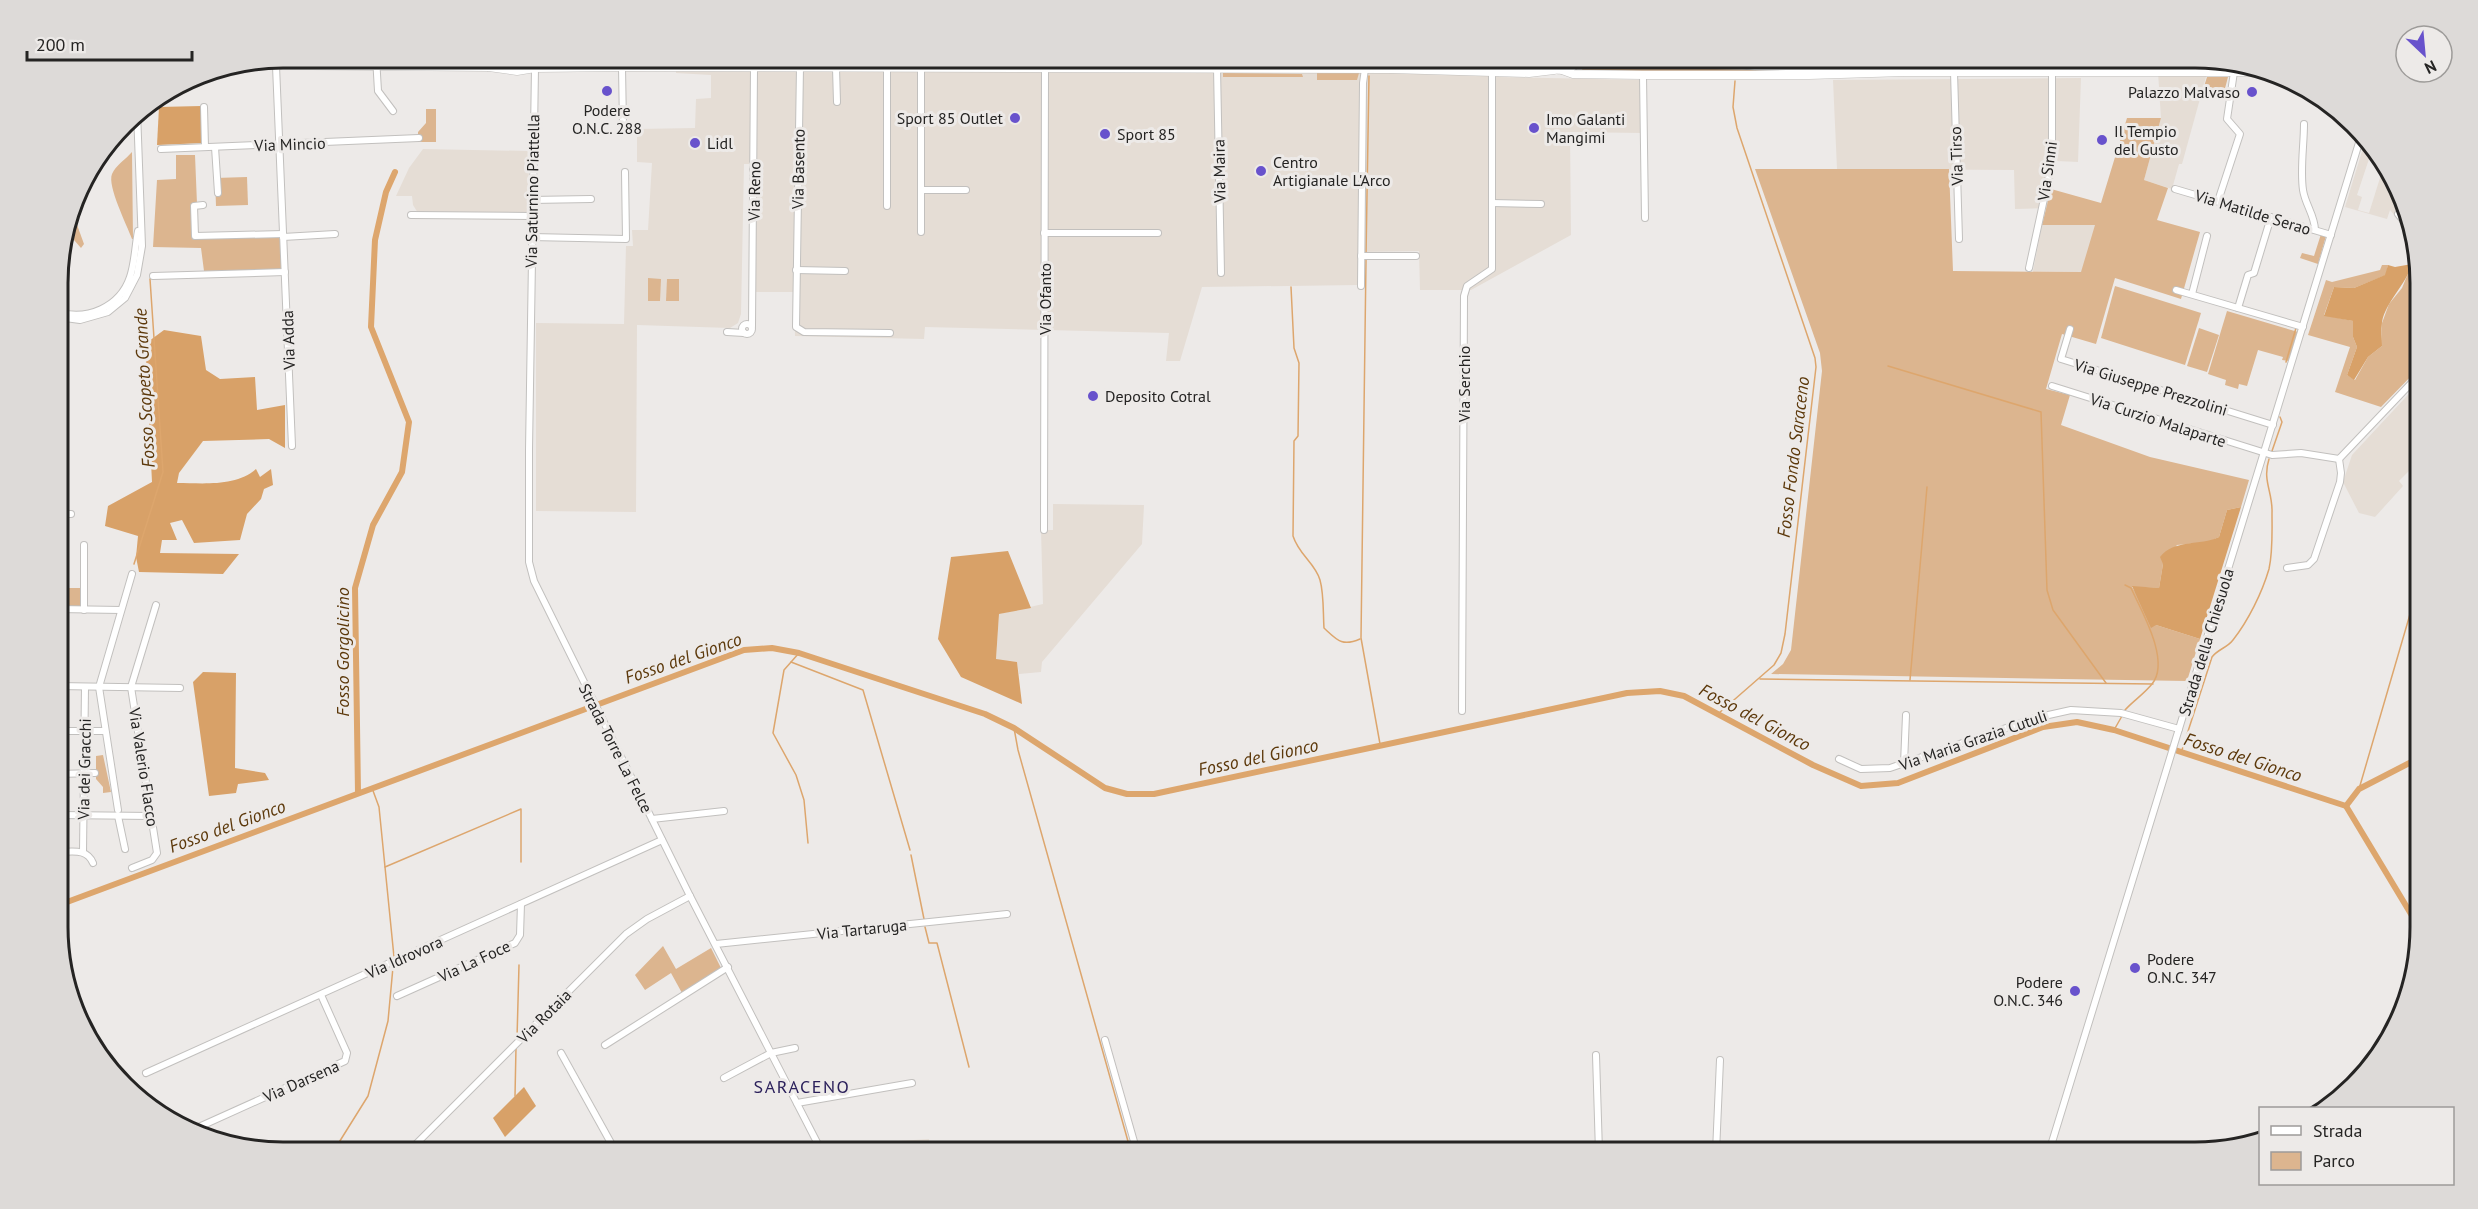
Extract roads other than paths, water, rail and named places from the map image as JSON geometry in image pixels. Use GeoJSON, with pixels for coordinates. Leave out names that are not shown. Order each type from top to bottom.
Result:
{"type":"FeatureCollection","features":[{"type":"Feature","properties":{"kind":"main road"},"geometry":{"type":"LineString","coordinates":[[836,68],[1391,69],[1529,74],[1567,68]]}},
{"type":"Feature","properties":{"kind":"main road"},"geometry":{"type":"LineString","coordinates":[[1492,71],[1501,68]]}},
{"type":"Feature","properties":{"kind":"main road"},"geometry":{"type":"LineString","coordinates":[[1553,68],[1574,74],[1643,75],[2238,72]]}},
{"type":"Feature","properties":{"kind":"main road"},"geometry":{"type":"LineString","coordinates":[[1869,68],[1904,72]]}},
{"type":"Feature","properties":{"kind":"street","name":"Via Adda"},"geometry":{"type":"LineString","coordinates":[[276,68],[292,446]]}},
{"type":"Feature","properties":{"kind":"street"},"geometry":{"type":"LineString","coordinates":[[378,68],[378,91],[393,111]]}},
{"type":"Feature","properties":{"kind":"street","name":"Via Saturnino Piattella"},"geometry":{"type":"LineString","coordinates":[[531,315],[531,200],[535,68]]}},
{"type":"Feature","properties":{"kind":"street"},"geometry":{"type":"LineString","coordinates":[[622,68],[623,126]]}},
{"type":"Feature","properties":{"kind":"street","name":"Via Reno"},"geometry":{"type":"LineString","coordinates":[[731,332],[746,327],[751,314],[754,68]]}},
{"type":"Feature","properties":{"kind":"street","name":"Via Basento"},"geometry":{"type":"LineString","coordinates":[[801,68],[795,323],[799,330],[804,332],[890,333]]}},
{"type":"Feature","properties":{"kind":"street"},"geometry":{"type":"LineString","coordinates":[[836,68],[837,102]]}},
{"type":"Feature","properties":{"kind":"street"},"geometry":{"type":"LineString","coordinates":[[887,68],[887,206]]}},
{"type":"Feature","properties":{"kind":"street"},"geometry":{"type":"LineString","coordinates":[[921,68],[921,232]]}},
{"type":"Feature","properties":{"kind":"street","name":"Via Ofanto"},"geometry":{"type":"LineString","coordinates":[[1044,531],[1046,68]]}},
{"type":"Feature","properties":{"kind":"street","name":"Via Maira"},"geometry":{"type":"LineString","coordinates":[[1217,68],[1221,273]]}},
{"type":"Feature","properties":{"kind":"street"},"geometry":{"type":"LineString","coordinates":[[1361,286],[1365,69]]}},
{"type":"Feature","properties":{"kind":"street","name":"Via Serchio"},"geometry":{"type":"LineString","coordinates":[[1462,711],[1464,296],[1467,286],[1492,269],[1492,71]]}},
{"type":"Feature","properties":{"kind":"street","name":"Via Tirso"},"geometry":{"type":"LineString","coordinates":[[1953,72],[1959,239]]}},
{"type":"Feature","properties":{"kind":"street","name":"Via Sinni"},"geometry":{"type":"LineString","coordinates":[[2029,268],[2052,162],[2052,72]]}},
{"type":"Feature","properties":{"kind":"street"},"geometry":{"type":"LineString","coordinates":[[2218,201],[2240,134],[2227,119],[2234,72]]}},
{"type":"Feature","properties":{"kind":"street"},"geometry":{"type":"LineString","coordinates":[[1643,75],[1645,218]]}},
{"type":"Feature","properties":{"kind":"street"},"geometry":{"type":"LineString","coordinates":[[204,106],[205,147]]}},
{"type":"Feature","properties":{"kind":"street"},"geometry":{"type":"LineString","coordinates":[[2304,124],[2302,180],[2314,222],[2314,230]]}},
{"type":"Feature","properties":{"kind":"street"},"geometry":{"type":"LineString","coordinates":[[68,319],[93,318],[108,312],[130,291],[137,275],[142,246],[136,125]]}},
{"type":"Feature","properties":{"kind":"street","name":"Via Mincio"},"geometry":{"type":"LineString","coordinates":[[161,149],[419,138]]}},
{"type":"Feature","properties":{"kind":"street","name":"Strada della Chiesuola"},"geometry":{"type":"LineString","coordinates":[[2052,1142],[2359,143]]}},
{"type":"Feature","properties":{"kind":"street"},"geometry":{"type":"LineString","coordinates":[[215,147],[218,193]]}},
{"type":"Feature","properties":{"kind":"street"},"geometry":{"type":"LineString","coordinates":[[531,237],[626,239],[625,172]]}},
{"type":"Feature","properties":{"kind":"street","name":"Via Matilde Serao"},"geometry":{"type":"LineString","coordinates":[[2175,189],[2331,235]]}},
{"type":"Feature","properties":{"kind":"street"},"geometry":{"type":"LineString","coordinates":[[921,190],[966,190]]}},
{"type":"Feature","properties":{"kind":"street"},"geometry":{"type":"LineString","coordinates":[[531,200],[591,199]]}},
{"type":"Feature","properties":{"kind":"street"},"geometry":{"type":"LineString","coordinates":[[1492,203],[1541,204]]}},
{"type":"Feature","properties":{"kind":"street"},"geometry":{"type":"LineString","coordinates":[[203,205],[194,206],[195,236],[334,234]]}},
{"type":"Feature","properties":{"kind":"street"},"geometry":{"type":"LineString","coordinates":[[411,215],[531,216]]}},
{"type":"Feature","properties":{"kind":"street"},"geometry":{"type":"LineString","coordinates":[[2238,308],[2248,275],[2254,273],[2271,217]]}},
{"type":"Feature","properties":{"kind":"street"},"geometry":{"type":"LineString","coordinates":[[68,314],[94,312],[108,306],[120,296],[131,275],[140,224]]}},
{"type":"Feature","properties":{"kind":"street"},"geometry":{"type":"LineString","coordinates":[[1044,233],[1158,233]]}},
{"type":"Feature","properties":{"kind":"street"},"geometry":{"type":"LineString","coordinates":[[2192,294],[2207,236]]}},
{"type":"Feature","properties":{"kind":"street"},"geometry":{"type":"LineString","coordinates":[[1361,256],[1416,256]]}},
{"type":"Feature","properties":{"kind":"street"},"geometry":{"type":"LineString","coordinates":[[796,270],[846,271]]}},
{"type":"Feature","properties":{"kind":"street"},"geometry":{"type":"LineString","coordinates":[[153,276],[285,272]]}},
{"type":"Feature","properties":{"kind":"street"},"geometry":{"type":"LineString","coordinates":[[2176,290],[2303,327]]}},
{"type":"Feature","properties":{"kind":"street","name":"Strada Torre La Felce"},"geometry":{"type":"LineString","coordinates":[[531,315],[529,562],[541,598],[690,896],[817,1142]]}},
{"type":"Feature","properties":{"kind":"street","name":"Via Giuseppe Prezzolini"},"geometry":{"type":"LineString","coordinates":[[2070,329],[2061,359],[2273,425]]}},
{"type":"Feature","properties":{"kind":"street"},"geometry":{"type":"LineString","coordinates":[[2287,568],[2308,565],[2314,559],[2340,482],[2339,459],[2410,385]]}},
{"type":"Feature","properties":{"kind":"street","name":"Via Curzio Malaparte"},"geometry":{"type":"LineString","coordinates":[[2052,386],[2264,453],[2278,456],[2303,453],[2339,459]]}},
{"type":"Feature","properties":{"kind":"street"},"geometry":{"type":"LineString","coordinates":[[84,545],[84,610]]}},
{"type":"Feature","properties":{"kind":"street"},"geometry":{"type":"LineString","coordinates":[[125,849],[99,687],[132,574]]}},
{"type":"Feature","properties":{"kind":"street"},"geometry":{"type":"LineString","coordinates":[[131,687],[156,605]]}},
{"type":"Feature","properties":{"kind":"street"},"geometry":{"type":"LineString","coordinates":[[68,609],[121,610]]}},
{"type":"Feature","properties":{"kind":"street"},"geometry":{"type":"LineString","coordinates":[[68,686],[180,688]]}},
{"type":"Feature","properties":{"kind":"street","name":"Via dei Gracchi"},"geometry":{"type":"LineString","coordinates":[[83,852],[85,687]]}},
{"type":"Feature","properties":{"kind":"street","name":"Via Valerio Flacco"},"geometry":{"type":"LineString","coordinates":[[131,687],[152,816],[156,857],[132,868]]}},
{"type":"Feature","properties":{"kind":"street","name":"Via Maria Grazia Cutuli"},"geometry":{"type":"LineString","coordinates":[[1839,759],[1854,767],[1868,770],[1883,769],[1904,764],[2035,718],[2071,710],[2121,713],[2179,729]]}},
{"type":"Feature","properties":{"kind":"street"},"geometry":{"type":"LineString","coordinates":[[1904,764],[1906,715]]}},
{"type":"Feature","properties":{"kind":"street"},"geometry":{"type":"LineString","coordinates":[[68,731],[105,731]]}},
{"type":"Feature","properties":{"kind":"street"},"geometry":{"type":"LineString","coordinates":[[68,774],[95,774]]}},
{"type":"Feature","properties":{"kind":"street"},"geometry":{"type":"LineString","coordinates":[[652,819],[724,811]]}},
{"type":"Feature","properties":{"kind":"street"},"geometry":{"type":"LineString","coordinates":[[68,815],[118,813],[152,816]]}},
{"type":"Feature","properties":{"kind":"street","name":"Via Idrovora"},"geometry":{"type":"LineString","coordinates":[[146,1073],[662,840]]}},
{"type":"Feature","properties":{"kind":"street"},"geometry":{"type":"LineString","coordinates":[[68,852],[83,852],[89,855],[93,863]]}},
{"type":"Feature","properties":{"kind":"street","name":"Via Rotaia"},"geometry":{"type":"LineString","coordinates":[[418,1142],[629,932],[650,916],[690,896]]}},
{"type":"Feature","properties":{"kind":"street","name":"Via La Foce"},"geometry":{"type":"LineString","coordinates":[[397,996],[515,943],[520,935],[521,904]]}},
{"type":"Feature","properties":{"kind":"street","name":"Via Tartaruga"},"geometry":{"type":"LineString","coordinates":[[716,944],[1007,914]]}},
{"type":"Feature","properties":{"kind":"street"},"geometry":{"type":"LineString","coordinates":[[605,1045],[728,967]]}},
{"type":"Feature","properties":{"kind":"street","name":"Via Darsena"},"geometry":{"type":"LineString","coordinates":[[202,1126],[345,1061],[348,1053],[321,995]]}},
{"type":"Feature","properties":{"kind":"street"},"geometry":{"type":"LineString","coordinates":[[1105,1040],[1134,1142]]}},
{"type":"Feature","properties":{"kind":"street"},"geometry":{"type":"LineString","coordinates":[[724,1078],[771,1053],[795,1048]]}},
{"type":"Feature","properties":{"kind":"street"},"geometry":{"type":"LineString","coordinates":[[561,1053],[610,1142]]}},
{"type":"Feature","properties":{"kind":"street"},"geometry":{"type":"LineString","coordinates":[[1596,1055],[1599,1142]]}},
{"type":"Feature","properties":{"kind":"street"},"geometry":{"type":"LineString","coordinates":[[1716,1142],[1720,1060]]}},
{"type":"Feature","properties":{"kind":"street"},"geometry":{"type":"LineString","coordinates":[[797,1103],[912,1083]]}},
{"type":"Feature","properties":{"kind":"waterway"},"geometry":{"type":"LineString","coordinates":[[1366,255],[1369,76]]}},
{"type":"Feature","properties":{"kind":"waterway","name":"Fosso Fondo Saraceno"},"geometry":{"type":"LineString","coordinates":[[1719,713],[1774,665],[1781,653],[1816,367],[1815,358],[1737,128],[1733,107],[1735,81]]}},
{"type":"Feature","properties":{"kind":"waterway","name":"Fosso Gorgolicino"},"geometry":{"type":"LineString","coordinates":[[358,793],[355,588],[373,525],[402,472],[409,422],[371,327],[375,240],[386,192],[395,172]]}},
{"type":"Feature","properties":{"kind":"waterway"},"geometry":{"type":"LineString","coordinates":[[1366,260],[1361,638],[1380,744]]}},
{"type":"Feature","properties":{"kind":"waterway","name":"Fosso Scopeto Grande"},"geometry":{"type":"LineString","coordinates":[[134,564],[163,472],[150,279]]}},
{"type":"Feature","properties":{"kind":"waterway"},"geometry":{"type":"LineString","coordinates":[[1291,287],[1294,348],[1299,363],[1298,436],[1294,441],[1293,536],[1318,574],[1323,597],[1324,628],[1340,641],[1349,642],[1360,639]]}},
{"type":"Feature","properties":{"kind":"waterway"},"geometry":{"type":"LineString","coordinates":[[2286,362],[2296,328]]}},
{"type":"Feature","properties":{"kind":"waterway"},"geometry":{"type":"LineString","coordinates":[[1888,366],[2041,412],[2047,590],[2053,610],[2106,683]]}},
{"type":"Feature","properties":{"kind":"waterway"},"geometry":{"type":"LineString","coordinates":[[2272,451],[2282,422],[2280,417]]}},
{"type":"Feature","properties":{"kind":"waterway"},"geometry":{"type":"LineString","coordinates":[[2181,753],[2212,657],[2231,643],[2244,624],[2269,569],[2272,534],[2272,506],[2267,480],[2269,459]]}},
{"type":"Feature","properties":{"kind":"waterway"},"geometry":{"type":"LineString","coordinates":[[1910,680],[1927,487]]}},
{"type":"Feature","properties":{"kind":"waterway"},"geometry":{"type":"LineString","coordinates":[[2125,585],[2131,588],[2147,622],[2158,662],[2157,674],[2152,684],[2125,710]]}},
{"type":"Feature","properties":{"kind":"waterway"},"geometry":{"type":"LineString","coordinates":[[2359,789],[2410,614]]}},
{"type":"Feature","properties":{"kind":"waterway","name":"Fosso del Gionco"},"geometry":{"type":"LineString","coordinates":[[68,902],[744,650],[772,648],[799,653],[985,714],[1014,728],[1105,788],[1127,794],[1154,794],[1627,693],[1660,691],[1684,696],[1813,765],[1861,786],[1898,783],[2043,727],[2077,722],[2114,730],[2346,806],[2410,912]]}},
{"type":"Feature","properties":{"kind":"waterway"},"geometry":{"type":"LineString","coordinates":[[799,653],[784,670],[773,733],[796,775],[804,800],[808,843]]}},
{"type":"Feature","properties":{"kind":"waterway"},"geometry":{"type":"LineString","coordinates":[[791,662],[863,690],[910,850]]}},
{"type":"Feature","properties":{"kind":"waterway"},"geometry":{"type":"LineString","coordinates":[[1760,679],[2153,684]]}},
{"type":"Feature","properties":{"kind":"waterway"},"geometry":{"type":"LineString","coordinates":[[2114,730],[2122,716]]}},
{"type":"Feature","properties":{"kind":"waterway"},"geometry":{"type":"LineString","coordinates":[[1014,728],[1018,750],[1128,1142]]}},
{"type":"Feature","properties":{"kind":"waterway"},"geometry":{"type":"LineString","coordinates":[[2346,806],[2359,789],[2410,763]]}},
{"type":"Feature","properties":{"kind":"waterway"},"geometry":{"type":"LineString","coordinates":[[372,788],[379,807],[394,957]]}},
{"type":"Feature","properties":{"kind":"waterway"},"geometry":{"type":"LineString","coordinates":[[385,867],[521,809],[521,862]]}},
{"type":"Feature","properties":{"kind":"waterway"},"geometry":{"type":"LineString","coordinates":[[911,855],[924,919]]}},
{"type":"Feature","properties":{"kind":"waterway"},"geometry":{"type":"LineString","coordinates":[[925,927],[929,943],[937,943],[969,1067]]}},
{"type":"Feature","properties":{"kind":"waterway"},"geometry":{"type":"LineString","coordinates":[[517,1038],[519,965]]}},
{"type":"Feature","properties":{"kind":"waterway"},"geometry":{"type":"LineString","coordinates":[[339,1142],[368,1096],[388,1021],[393,967]]}},
{"type":"Feature","properties":{"kind":"waterway"},"geometry":{"type":"LineString","coordinates":[[515,1096],[516,1047]]}},
{"type":"Feature","properties":{"kind":"place","name":"Podere O.N.C. 288"},"geometry":{"type":"Point","coordinates":[607,91]}},
{"type":"Feature","properties":{"kind":"place","name":"Palazzo Malvaso"},"geometry":{"type":"Point","coordinates":[2252,92]}},
{"type":"Feature","properties":{"kind":"place","name":"Sport 85 Outlet"},"geometry":{"type":"Point","coordinates":[1015,118]}},
{"type":"Feature","properties":{"kind":"place","name":"Imo Galanti Mangimi"},"geometry":{"type":"Point","coordinates":[1534,128]}},
{"type":"Feature","properties":{"kind":"place","name":"Sport 85"},"geometry":{"type":"Point","coordinates":[1105,134]}},
{"type":"Feature","properties":{"kind":"place","name":"Il Tempio del Gusto"},"geometry":{"type":"Point","coordinates":[2102,140]}},
{"type":"Feature","properties":{"kind":"place","name":"Lidl"},"geometry":{"type":"Point","coordinates":[695,143]}},
{"type":"Feature","properties":{"kind":"place","name":"Centro Artigianale L'Arco"},"geometry":{"type":"Point","coordinates":[1261,171]}},
{"type":"Feature","properties":{"kind":"place","name":"Deposito Cotral"},"geometry":{"type":"Point","coordinates":[1093,396]}},
{"type":"Feature","properties":{"kind":"place","name":"Podere O.N.C. 347"},"geometry":{"type":"Point","coordinates":[2135,968]}},
{"type":"Feature","properties":{"kind":"place","name":"Podere O.N.C. 346"},"geometry":{"type":"Point","coordinates":[2075,991]}},
{"type":"Feature","properties":{"kind":"district","name":"SARACENO"},"geometry":{"type":"Point","coordinates":[802,1086]}}]}
